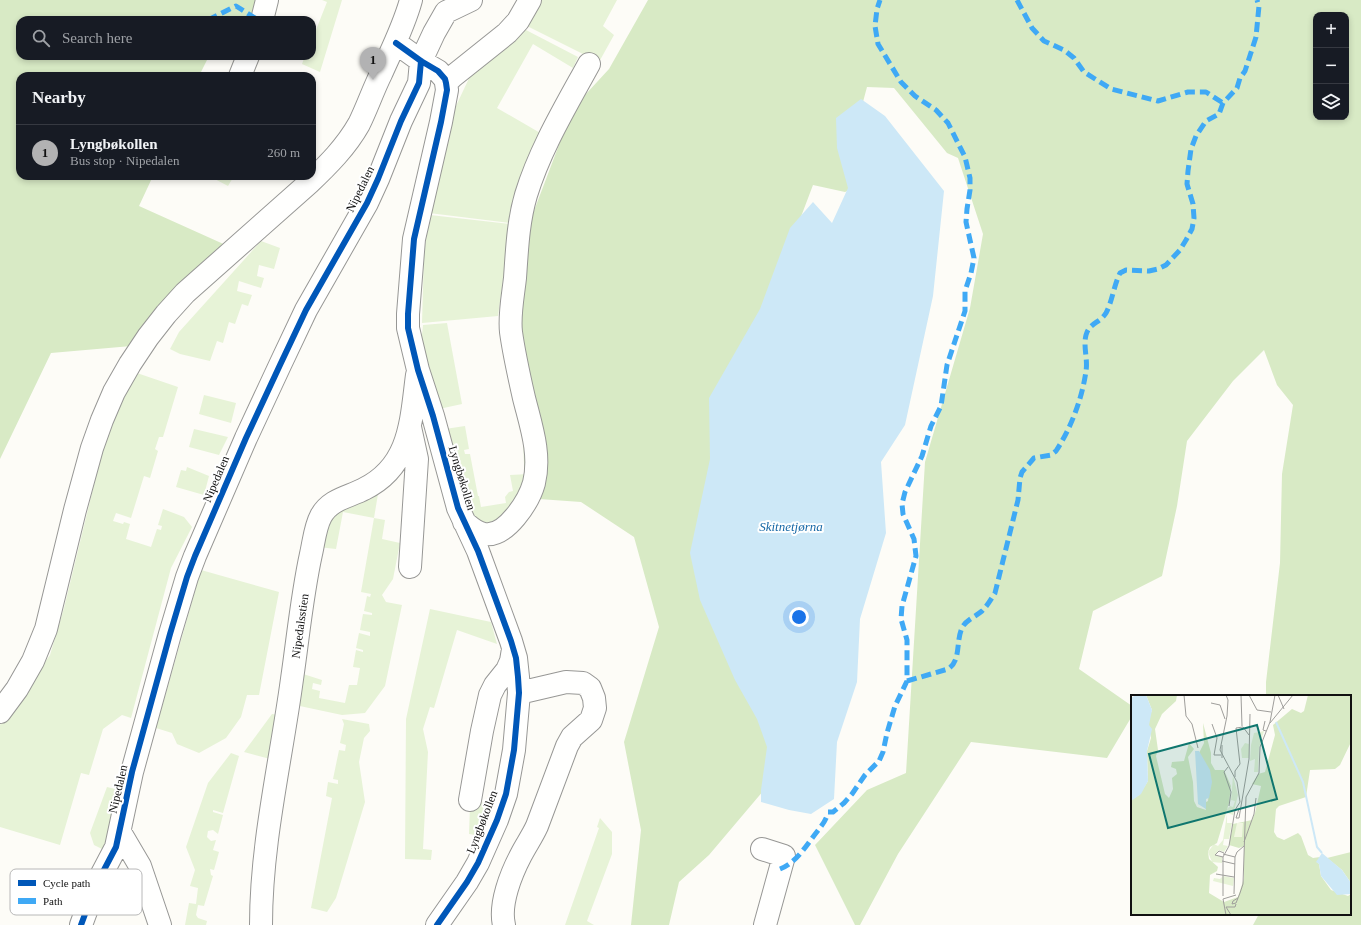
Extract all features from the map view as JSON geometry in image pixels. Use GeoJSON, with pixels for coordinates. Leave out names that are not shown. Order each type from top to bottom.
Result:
{"type":"FeatureCollection","features":[{"type":"Feature","properties":{"kind":"street"},"geometry":{"type":"LineString","coordinates":[[263,16],[267,0]]}},
{"type":"Feature","properties":{"kind":"street"},"geometry":{"type":"LineString","coordinates":[[316,176],[344,147],[358,125],[396,43],[406,18],[411,0]]}},
{"type":"Feature","properties":{"kind":"street"},"geometry":{"type":"LineString","coordinates":[[396,43],[438,71],[445,79],[446,83],[507,33],[518,22],[530,0]]}},
{"type":"Feature","properties":{"kind":"street","name":"Nipedalen"},"geometry":{"type":"LineString","coordinates":[[104,869],[116,847],[132,772],[165,649],[192,563],[246,438],[306,310],[367,203],[378,179],[401,121],[419,83],[421,61],[434,33],[446,12],[470,1]]}},
{"type":"Feature","properties":{"kind":"street"},"geometry":{"type":"LineString","coordinates":[[242,72],[246,60]]}},
{"type":"Feature","properties":{"kind":"street","name":"Lyngbøkollen"},"geometry":{"type":"LineString","coordinates":[[464,522],[473,530],[484,534],[492,534],[499,531],[519,512],[527,500],[533,485],[537,469],[537,452],[517,368],[511,330],[520,222],[526,195],[538,164],[558,121],[589,64]]}},
{"type":"Feature","properties":{"kind":"street","name":"Lyngbøkollen"},"geometry":{"type":"LineString","coordinates":[[437,925],[468,882],[497,820],[506,794],[514,750],[519,693],[513,649],[478,551],[458,508],[450,484],[433,416],[418,370],[408,328],[414,239],[441,122],[447,90],[446,83]]}},
{"type":"Feature","properties":{"kind":"street"},"geometry":{"type":"LineString","coordinates":[[0,712],[17,689],[33,661],[46,629],[92,448],[111,399],[130,364],[148,337],[185,293],[312,180]]}},
{"type":"Feature","properties":{"kind":"street","name":"Nipedalsstien"},"geometry":{"type":"LineString","coordinates":[[261,925],[261,905],[267,836],[290,696],[308,570],[316,530],[322,515],[328,506],[337,500],[364,489],[378,481],[401,454],[410,427],[418,370]]}},
{"type":"Feature","properties":{"kind":"street"},"geometry":{"type":"LineString","coordinates":[[410,427],[417,459],[410,567]]}},
{"type":"Feature","properties":{"kind":"street","name":"Lyngbøkollen"},"geometry":{"type":"LineString","coordinates":[[470,800],[490,695],[495,685],[507,670],[511,661],[513,649]]}},
{"type":"Feature","properties":{"kind":"street"},"geometry":{"type":"LineString","coordinates":[[504,925],[504,904],[510,879],[536,826],[567,746],[572,737],[591,720],[595,708],[594,698],[590,688],[583,683],[566,682],[519,693]]}},
{"type":"Feature","properties":{"kind":"street"},"geometry":{"type":"LineString","coordinates":[[120,832],[141,869]]}},
{"type":"Feature","properties":{"kind":"street"},"geometry":{"type":"LineString","coordinates":[[762,849],[784,856],[765,925]]}},
{"type":"Feature","properties":{"kind":"street"},"geometry":{"type":"LineString","coordinates":[[142,872],[160,925]]}},
{"type":"Feature","properties":{"kind":"street","name":"Nipedalen"},"geometry":{"type":"LineString","coordinates":[[81,925],[85,915]]}},
{"type":"Feature","properties":{"kind":"green space"},"geometry":{"type":"Polygon","coordinates":[[[0,0],[267,0],[258,16],[16,16],[16,60],[207,60],[201,72],[16,72],[16,180],[151,180],[139,206],[239,251],[143,345],[51,353],[0,459],[0,0]]]}},
{"type":"Feature","properties":{"kind":"green space"},"geometry":{"type":"Polygon","coordinates":[[[322,0],[342,0],[320,72],[302,64],[304,60],[316,60],[316,30],[327,2],[322,0]]]}},
{"type":"Feature","properties":{"kind":"green space"},"geometry":{"type":"Polygon","coordinates":[[[539,0],[617,0],[603,26],[614,35],[599,62],[527,26],[539,0]]]}},
{"type":"Feature","properties":{"kind":"green space"},"geometry":{"type":"Polygon","coordinates":[[[648,0],[1361,0],[1361,925],[1253,925],[1258,915],[1351,915],[1351,695],[1266,695],[1266,682],[1280,563],[1282,474],[1293,405],[1277,385],[1264,350],[1233,381],[1187,441],[1177,506],[1162,576],[1093,611],[1079,669],[1131,705],[1131,718],[1107,758],[971,742],[898,854],[860,925],[855,925],[815,845],[867,790],[906,773],[925,462],[970,308],[983,234],[958,158],[947,153],[894,88],[867,87],[853,139],[863,184],[845,192],[813,185],[766,309],[791,758],[709,855],[679,882],[669,925],[631,925],[641,830],[624,742],[659,627],[634,537],[581,502],[525,498],[523,430],[502,295],[573,108],[609,69],[648,0]]]}},
{"type":"Feature","properties":{"kind":"green space"},"geometry":{"type":"Polygon","coordinates":[[[526,30],[578,57],[573,68],[533,44],[497,108],[542,134],[510,223],[429,213],[455,108],[472,72],[515,33],[526,30]]]}},
{"type":"Feature","properties":{"kind":"green space"},"geometry":{"type":"Polygon","coordinates":[[[217,180],[232,180],[228,186],[217,180]]]}},
{"type":"Feature","properties":{"kind":"green space"},"geometry":{"type":"Polygon","coordinates":[[[430,215],[511,224],[498,316],[422,323],[424,253],[430,215]]]}},
{"type":"Feature","properties":{"kind":"green space"},"geometry":{"type":"Polygon","coordinates":[[[261,241],[280,248],[274,269],[259,265],[257,276],[264,278],[261,288],[239,281],[237,291],[252,295],[248,306],[242,304],[235,324],[229,322],[223,343],[217,341],[210,361],[180,354],[170,349],[179,332],[261,241]]]}},
{"type":"Feature","properties":{"kind":"green space"},"geometry":{"type":"Polygon","coordinates":[[[447,323],[462,404],[439,409],[421,345],[423,325],[447,323]]]}},
{"type":"Feature","properties":{"kind":"green space"},"geometry":{"type":"Polygon","coordinates":[[[134,372],[178,387],[163,437],[159,437],[155,449],[158,451],[150,478],[144,476],[131,518],[116,513],[113,521],[123,524],[124,522],[130,524],[126,539],[151,547],[157,529],[161,530],[162,526],[158,525],[163,509],[184,517],[192,527],[171,568],[131,718],[122,715],[103,729],[89,775],[81,773],[60,845],[0,827],[0,725],[50,655],[64,608],[109,423],[134,372]]]}},
{"type":"Feature","properties":{"kind":"green space"},"geometry":{"type":"Polygon","coordinates":[[[204,395],[236,403],[231,423],[199,414],[204,395]]]}},
{"type":"Feature","properties":{"kind":"green space"},"geometry":{"type":"Polygon","coordinates":[[[465,426],[469,449],[464,450],[465,454],[470,454],[481,507],[506,503],[505,497],[509,492],[513,491],[510,475],[529,474],[524,489],[502,517],[486,524],[475,522],[465,504],[445,429],[465,426]]]}},
{"type":"Feature","properties":{"kind":"green space"},"geometry":{"type":"Polygon","coordinates":[[[194,429],[228,437],[219,455],[189,447],[194,429]]]}},
{"type":"Feature","properties":{"kind":"green space"},"geometry":{"type":"Polygon","coordinates":[[[187,467],[209,476],[204,495],[176,487],[181,470],[186,471],[187,467]]]}},
{"type":"Feature","properties":{"kind":"green space"},"geometry":{"type":"Polygon","coordinates":[[[379,488],[374,518],[343,512],[336,549],[318,547],[336,508],[379,488]]]}},
{"type":"Feature","properties":{"kind":"green space"},"geometry":{"type":"Polygon","coordinates":[[[374,518],[385,520],[382,539],[400,543],[393,579],[382,595],[386,602],[402,605],[385,686],[365,713],[342,715],[295,705],[300,673],[322,680],[321,685],[313,683],[312,689],[320,691],[319,698],[345,703],[349,685],[357,685],[360,668],[353,667],[356,650],[363,652],[363,650],[356,648],[359,633],[370,636],[370,632],[360,630],[363,614],[372,615],[372,613],[364,611],[367,596],[370,597],[371,594],[361,592],[374,518]]]}},
{"type":"Feature","properties":{"kind":"green space"},"geometry":{"type":"Polygon","coordinates":[[[201,570],[279,592],[259,695],[247,695],[241,717],[226,738],[199,753],[177,744],[172,733],[156,728],[201,570]]]}},
{"type":"Feature","properties":{"kind":"green space"},"geometry":{"type":"Polygon","coordinates":[[[430,609],[491,622],[497,644],[457,630],[434,708],[430,707],[423,729],[428,752],[423,849],[432,850],[431,860],[405,859],[406,719],[430,609]]]}},
{"type":"Feature","properties":{"kind":"green space"},"geometry":{"type":"Polygon","coordinates":[[[272,714],[280,715],[274,760],[244,752],[272,714]]]}},
{"type":"Feature","properties":{"kind":"green space"},"geometry":{"type":"Polygon","coordinates":[[[342,719],[369,724],[370,731],[364,738],[359,762],[365,802],[336,898],[327,912],[311,908],[332,798],[326,796],[328,782],[338,784],[338,780],[333,779],[339,750],[345,751],[346,745],[340,743],[344,724],[342,719]]]}},
{"type":"Feature","properties":{"kind":"green space"},"geometry":{"type":"Polygon","coordinates":[[[231,753],[239,756],[223,813],[213,810],[213,812],[223,815],[218,834],[213,830],[208,831],[207,837],[211,841],[216,840],[213,850],[219,852],[214,870],[210,869],[211,875],[213,876],[204,906],[198,905],[196,915],[198,918],[207,921],[206,925],[185,925],[189,903],[196,904],[198,888],[190,886],[195,870],[186,847],[208,783],[231,753]]]}},
{"type":"Feature","properties":{"kind":"green space"},"geometry":{"type":"Polygon","coordinates":[[[107,787],[123,791],[104,850],[94,845],[90,833],[107,787]]]}},
{"type":"Feature","properties":{"kind":"green space"},"geometry":{"type":"Polygon","coordinates":[[[474,801],[495,805],[482,836],[469,834],[470,805],[474,801]]]}},
{"type":"Feature","properties":{"kind":"green space"},"geometry":{"type":"Polygon","coordinates":[[[600,818],[612,832],[612,854],[587,921],[594,925],[565,925],[599,828],[597,827],[600,818]]]}},
{"type":"Feature","properties":{"kind":"water","name":"Skitnetjørna"},"geometry":{"type":"Polygon","coordinates":[[[861,99],[885,116],[944,191],[933,296],[905,425],[881,462],[886,533],[860,619],[857,682],[837,742],[834,799],[811,814],[789,810],[761,802],[761,790],[767,747],[757,719],[735,680],[700,600],[690,553],[710,459],[709,398],[760,309],[790,228],[813,202],[832,223],[848,188],[837,148],[836,118],[861,99]]]}},
{"type":"Feature","properties":{"kind":"marked path"},"geometry":{"type":"LineString","coordinates":[[828,812],[833,812],[844,803],[865,775],[879,761],[883,752],[895,706],[907,681],[907,640],[901,619],[902,606],[916,556],[914,539],[903,514],[902,504],[905,492],[922,456],[931,426],[941,406],[947,365],[965,311],[965,291],[974,258],[966,222],[970,178],[965,157],[948,123],[936,110],[915,96],[901,82],[878,44],[875,26],[877,9],[880,0]]}},
{"type":"Feature","properties":{"kind":"marked path"},"geometry":{"type":"LineString","coordinates":[[1017,0],[1032,28],[1044,41],[1064,50],[1074,58],[1084,72],[1111,89],[1158,101],[1188,92],[1206,92],[1223,103]]}},
{"type":"Feature","properties":{"kind":"marked path"},"geometry":{"type":"LineString","coordinates":[[907,681],[948,669],[952,665],[957,655],[959,637],[963,626],[982,611],[995,593],[1018,500],[1022,472],[1034,458],[1051,455],[1056,451],[1066,433],[1079,403],[1084,382],[1086,366],[1085,344],[1087,331],[1106,313],[1120,273],[1126,270],[1149,271],[1166,265],[1180,250],[1192,229],[1194,218],[1193,204],[1187,184],[1191,149],[1196,136],[1206,121],[1219,114],[1223,103],[1237,88],[1240,78],[1245,71],[1256,37],[1259,6],[1257,0]]}},
{"type":"Feature","properties":{"kind":"marked path"},"geometry":{"type":"LineString","coordinates":[[216,16],[236,6],[252,16]]}},
{"type":"Feature","properties":{"kind":"marked path"},"geometry":{"type":"LineString","coordinates":[[780,869],[799,855],[821,827],[827,816]]}},
{"type":"Feature","properties":{"kind":"cycle path"},"geometry":{"type":"LineString","coordinates":[[396,43],[438,71],[445,79],[446,83],[447,90],[441,122],[414,239],[408,328],[418,370],[433,416],[458,508],[478,551],[511,641],[516,658],[519,693],[514,750],[506,794],[497,820],[478,863],[467,882],[437,925]]}},
{"type":"Feature","properties":{"kind":"cycle path"},"geometry":{"type":"LineString","coordinates":[[104,869],[116,847],[132,772],[170,634],[187,577],[195,556],[246,438],[306,310],[367,203],[378,179],[401,121],[419,83],[421,61]]}},
{"type":"Feature","properties":{"kind":"cycle path"},"geometry":{"type":"LineString","coordinates":[[81,925],[85,915]]}},
{"type":"Feature","properties":{"kind":"place","name":"Lyngbøkollen"},"geometry":{"type":"Point","coordinates":[373,80]}}]}
